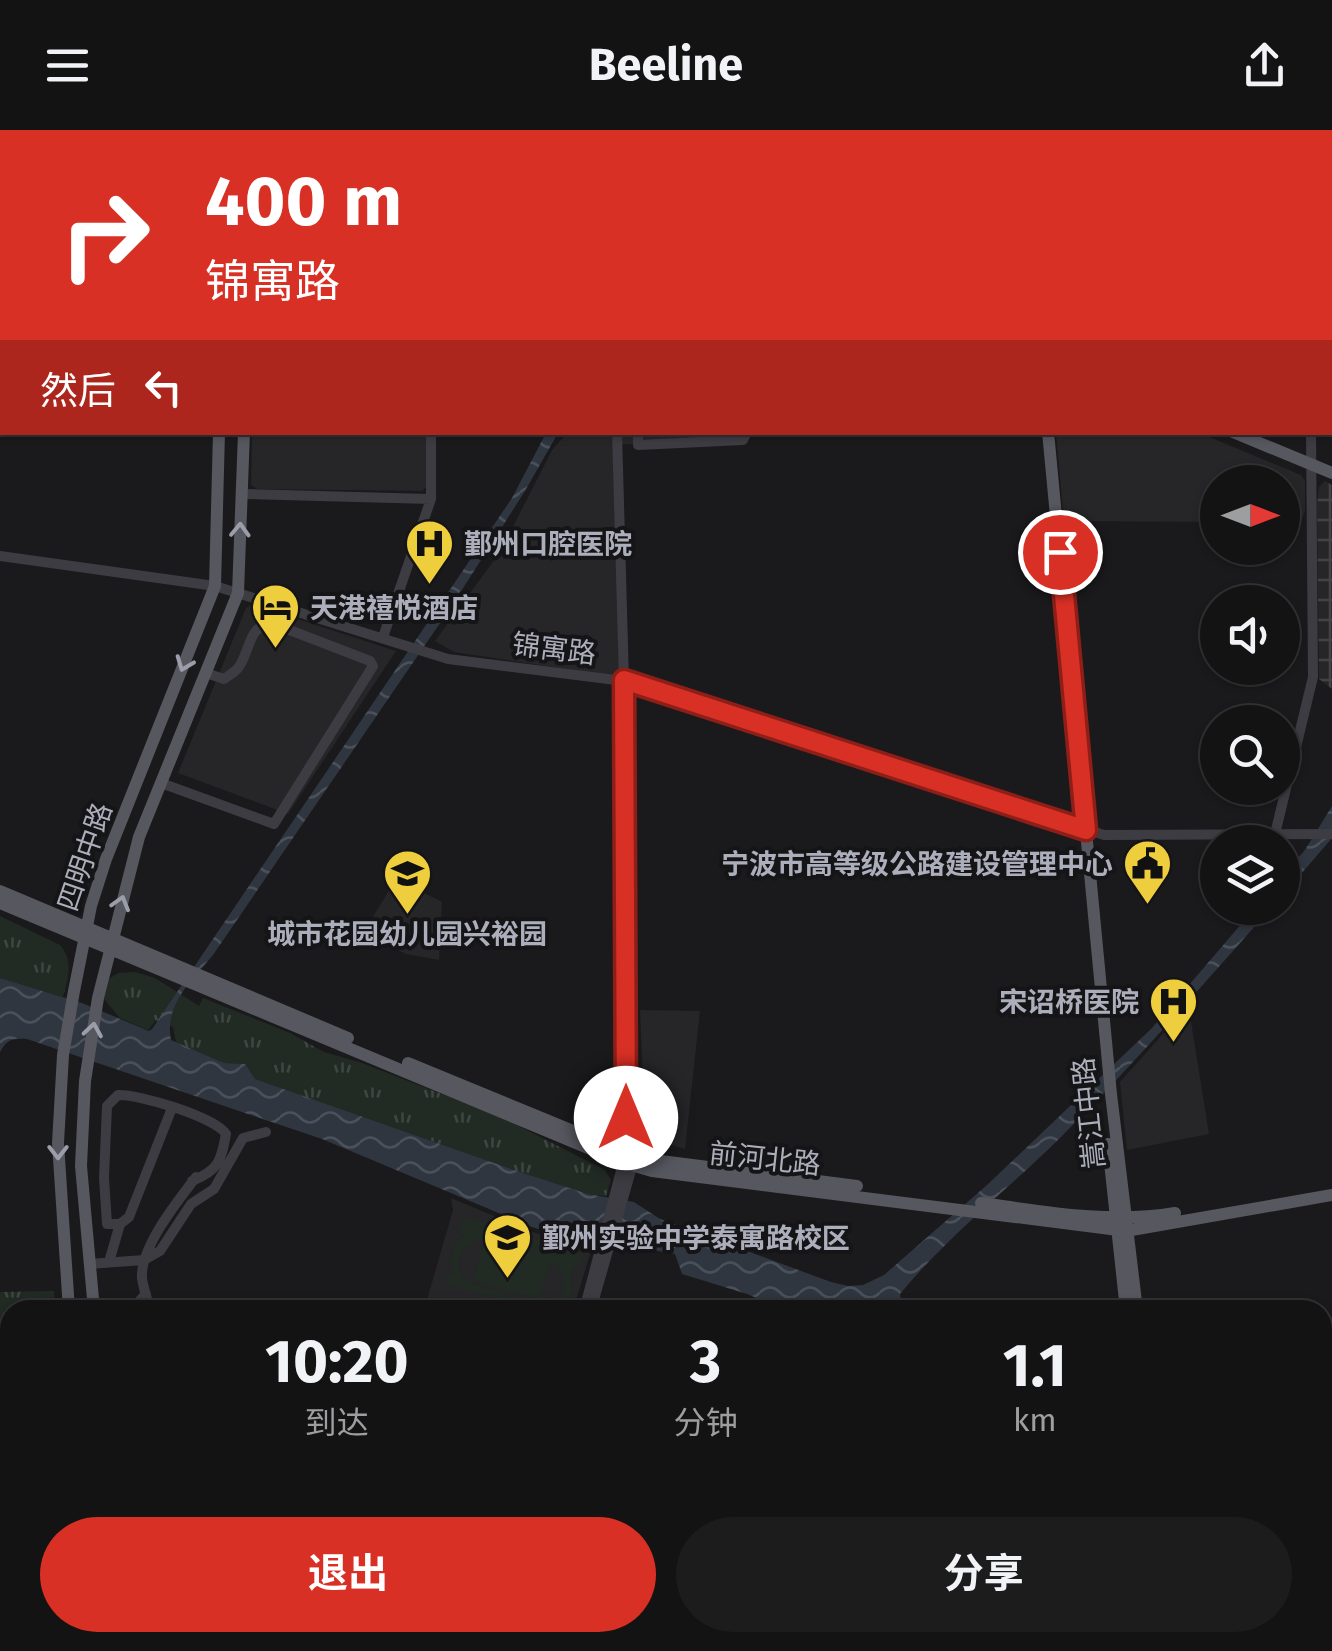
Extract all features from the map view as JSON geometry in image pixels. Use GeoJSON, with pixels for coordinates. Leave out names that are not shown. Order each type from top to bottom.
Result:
{"type":"FeatureCollection","features":[{"type":"Feature","properties":{"kind":"main road","name":"四明中路"},"geometry":{"type":"LineString","coordinates":[[68,1300],[58,1143],[63,1055],[86,932],[106,858],[214,586],[219,435]]}},
{"type":"Feature","properties":{"kind":"main road","name":"四明中路"},"geometry":{"type":"LineString","coordinates":[[93,1300],[82,1119],[98,998],[140,837],[238,593],[244,435]]}},
{"type":"Feature","properties":{"kind":"main road","name":"嵩江中路"},"geometry":{"type":"LineString","coordinates":[[1040,435],[1083,829]]}},
{"type":"Feature","properties":{"kind":"main road","name":"嵩江中路"},"geometry":{"type":"LineString","coordinates":[[1048,435],[1125,1300]]}},
{"type":"Feature","properties":{"kind":"main road"},"geometry":{"type":"LineString","coordinates":[[1242,435],[1318,461]]}},
{"type":"Feature","properties":{"kind":"main road"},"geometry":{"type":"LineString","coordinates":[[1262,435],[1318,461],[1332,473]]}},
{"type":"Feature","properties":{"kind":"main road","name":"前河北路"},"geometry":{"type":"LineString","coordinates":[[0,890],[86,932]]}},
{"type":"Feature","properties":{"kind":"main road","name":"前河北路"},"geometry":{"type":"LineString","coordinates":[[0,903],[111,942],[630,1158],[1121,1225],[1332,1192]]}},
{"type":"Feature","properties":{"kind":"main road","name":"嵩江中路"},"geometry":{"type":"LineString","coordinates":[[1121,1225],[1135,1300]]}},
{"type":"Feature","properties":{"kind":"street"},"geometry":{"type":"LineString","coordinates":[[383,637],[431,499],[432,435]]}},
{"type":"Feature","properties":{"kind":"street"},"geometry":{"type":"LineString","coordinates":[[590,1300],[630,1158],[624,680],[616,435]]}},
{"type":"Feature","properties":{"kind":"street"},"geometry":{"type":"LineString","coordinates":[[638,435],[638,445],[743,440],[746,435]]}},
{"type":"Feature","properties":{"kind":"street"},"geometry":{"type":"LineString","coordinates":[[1277,825],[1313,677],[1318,461],[1313,435]]}},
{"type":"Feature","properties":{"kind":"street"},"geometry":{"type":"LineString","coordinates":[[242,494],[431,499]]}},
{"type":"Feature","properties":{"kind":"street","name":"锦寓路"},"geometry":{"type":"LineString","coordinates":[[0,556],[214,586],[448,659],[624,680],[1104,835],[1200,834]]}},
{"type":"Feature","properties":{"kind":"street"},"geometry":{"type":"LineString","coordinates":[[162,782],[274,824],[372,666],[370,661],[274,624],[263,624],[254,630],[238,668],[224,680],[206,673]]}},
{"type":"Feature","properties":{"kind":"street","name":"锦寓路"},"geometry":{"type":"LineString","coordinates":[[1300,835],[1332,834]]}},
{"type":"Feature","properties":{"kind":"street"},"geometry":{"type":"LineString","coordinates":[[120,1224],[107,1224],[104,1201],[107,1106],[118,1095],[132,1094],[220,1126],[226,1134],[222,1158],[210,1174],[192,1181]]}},
{"type":"Feature","properties":{"kind":"street"},"geometry":{"type":"LineString","coordinates":[[109,1262],[120,1224],[128,1217],[172,1108]]}},
{"type":"Feature","properties":{"kind":"street"},"geometry":{"type":"LineString","coordinates":[[89,1264],[144,1260],[160,1251],[191,1204],[214,1188],[243,1138],[266,1132]]}},
{"type":"Feature","properties":{"kind":"street"},"geometry":{"type":"LineString","coordinates":[[148,1300],[142,1277],[144,1260],[192,1181],[205,1169]]}},
{"type":"Feature","properties":{"kind":"street"},"geometry":{"type":"LineString","coordinates":[[84,1201],[104,1201]]}},
{"type":"Feature","properties":{"kind":"street"},"geometry":{"type":"LineString","coordinates":[[140,1300],[146,1294]]}},
{"type":"Feature","properties":{"kind":"shaded area"},"geometry":{"type":"Polygon","coordinates":[[[252,435],[427,435],[426,487],[422,491],[257,489],[251,485],[252,435]]]}},
{"type":"Feature","properties":{"kind":"shaded area"},"geometry":{"type":"Polygon","coordinates":[[[565,435],[745,435],[742,439],[613,445],[620,677],[454,652],[435,641],[500,552],[552,450],[565,435]]]}},
{"type":"Feature","properties":{"kind":"shaded area"},"geometry":{"type":"Polygon","coordinates":[[[1056,435],[1205,435],[1277,465],[1200,465],[1200,522],[1064,521],[1056,435]]]}},
{"type":"Feature","properties":{"kind":"shaded area"},"geometry":{"type":"Polygon","coordinates":[[[1300,475],[1305,481],[1300,522],[1300,475]]]}},
{"type":"Feature","properties":{"kind":"shaded area"},"geometry":{"type":"Polygon","coordinates":[[[1325,481],[1332,485],[1332,689],[1319,679],[1317,504],[1319,487],[1325,481]]]}},
{"type":"Feature","properties":{"kind":"shaded area"},"geometry":{"type":"Polygon","coordinates":[[[252,604],[396,651],[288,814],[178,773],[246,608],[252,604]]]}},
{"type":"Feature","properties":{"kind":"shaded area","name":"城市花园幼儿园兴裕园"},"geometry":{"type":"Polygon","coordinates":[[[396,879],[442,902],[439,960],[406,954],[363,933],[396,879]]]}},
{"type":"Feature","properties":{"kind":"shaded area","name":"宋诏桥医院"},"geometry":{"type":"Polygon","coordinates":[[[1189,1009],[1209,1134],[1127,1150],[1120,1082],[1189,1009]]]}},
{"type":"Feature","properties":{"kind":"shaded area"},"geometry":{"type":"Polygon","coordinates":[[[640,1010],[700,1011],[685,1149],[654,1140],[645,1133],[640,1010]]]}},
{"type":"Feature","properties":{"kind":"shaded area","name":"鄞州实验中学泰寓路校区"},"geometry":{"type":"Polygon","coordinates":[[[451,1198],[591,1251],[576,1300],[427,1300],[453,1210],[451,1198]]]}},
{"type":"Feature","properties":{"kind":"green space"},"geometry":{"type":"Polygon","coordinates":[[[0,916],[60,945],[68,963],[63,997],[0,978],[0,916]]]}},
{"type":"Feature","properties":{"kind":"green space"},"geometry":{"type":"Polygon","coordinates":[[[135,972],[155,978],[199,1006],[203,998],[290,1033],[324,1052],[503,1118],[605,1170],[611,1180],[606,1196],[514,1170],[255,1079],[244,1064],[224,1063],[176,1042],[173,1027],[156,1020],[148,1030],[120,1018],[104,999],[109,979],[118,973],[135,972]]]}},
{"type":"Feature","properties":{"kind":"green space"},"geometry":{"type":"Polygon","coordinates":[[[464,1216],[583,1254],[578,1269],[572,1267],[571,1293],[566,1300],[553,1300],[564,1291],[563,1272],[551,1261],[539,1300],[473,1281],[484,1242],[521,1252],[481,1240],[468,1246],[460,1256],[462,1274],[468,1280],[493,1290],[530,1300],[500,1300],[443,1283],[446,1273],[453,1275],[452,1253],[464,1236],[458,1233],[464,1216]]]}},
{"type":"Feature","properties":{"kind":"green space"},"geometry":{"type":"Polygon","coordinates":[[[54,1291],[54,1300],[0,1300],[0,1292],[54,1291]]]}},
{"type":"Feature","properties":{"kind":"water"},"geometry":{"type":"Polygon","coordinates":[[[545,435],[557,435],[451,607],[213,955],[182,994],[172,1015],[171,1040],[224,1063],[245,1064],[255,1079],[514,1170],[588,1194],[634,1202],[660,1219],[831,1282],[863,1285],[884,1275],[987,1185],[1152,1028],[1240,925],[1256,925],[1087,1111],[918,1273],[900,1294],[901,1300],[761,1300],[682,1274],[675,1254],[620,1244],[589,1245],[532,1227],[322,1139],[27,1039],[11,1040],[0,1052],[0,978],[152,1029],[512,498],[545,435]]]}},
{"type":"Feature","properties":{"kind":"water"},"geometry":{"type":"Polygon","coordinates":[[[1332,806],[1332,838],[1300,875],[1300,855],[1332,806]]]}},
{"type":"Feature","properties":{"kind":"place","name":"鄞州口腔医院"},"geometry":{"type":"Point","coordinates":[429,586]}},
{"type":"Feature","properties":{"kind":"place","name":"天港禧悦酒店"},"geometry":{"type":"Point","coordinates":[275,650]}},
{"type":"Feature","properties":{"kind":"place","name":"宁波市高等级公路建设管理中心"},"geometry":{"type":"Point","coordinates":[1148,906]}},
{"type":"Feature","properties":{"kind":"place","name":"城市花园幼儿园兴裕园"},"geometry":{"type":"Point","coordinates":[407,916]}},
{"type":"Feature","properties":{"kind":"place","name":"宋诏桥医院"},"geometry":{"type":"Point","coordinates":[1174,1044]}},
{"type":"Feature","properties":{"kind":"place","name":"鄞州实验中学泰寓路校区"},"geometry":{"type":"Point","coordinates":[507,1280]}},
{"type":"Feature","properties":{"kind":"route"},"geometry":{"type":"LineString","coordinates":[[626,1118],[624,680],[1086,830],[1060,552]]}}]}
